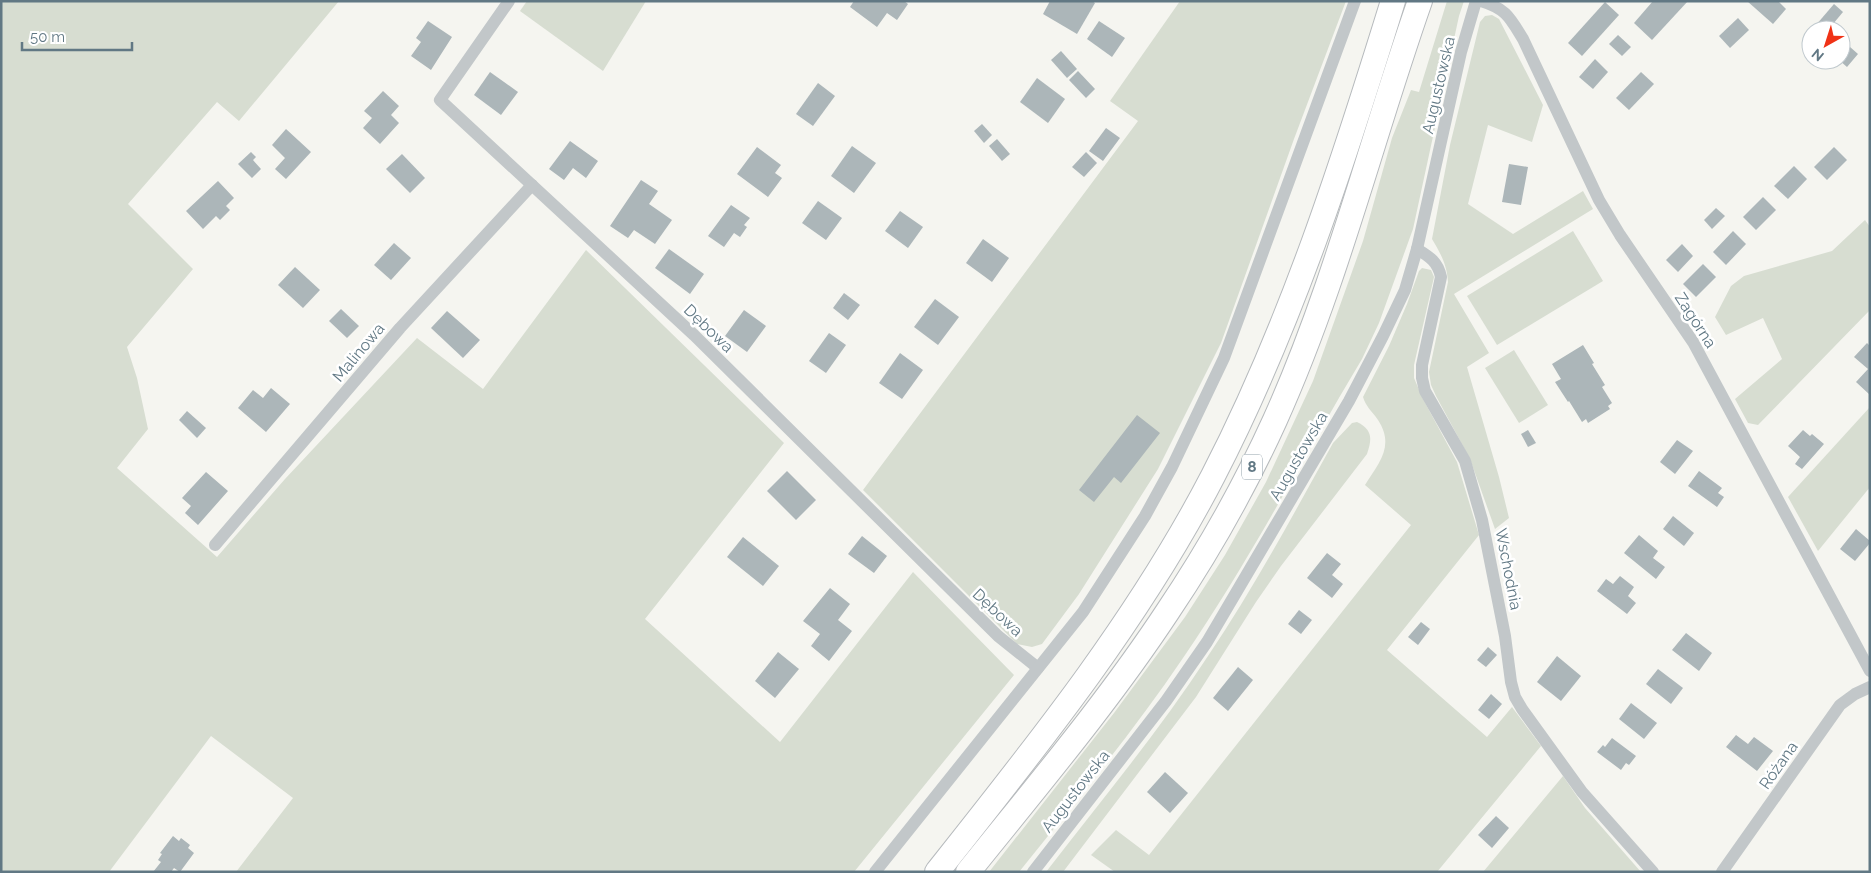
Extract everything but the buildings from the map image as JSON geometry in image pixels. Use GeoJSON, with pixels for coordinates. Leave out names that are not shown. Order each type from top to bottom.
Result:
{"type":"FeatureCollection","features":[{"type":"Feature","properties":{"kind":"highway","name":"8"},"geometry":{"type":"LineString","coordinates":[[937,872],[1077,693],[1140,600],[1214,476],[1256,388],[1289,310],[1329,196],[1393,1]]}},
{"type":"Feature","properties":{"kind":"highway","name":"8"},"geometry":{"type":"LineString","coordinates":[[968,872],[1077,736],[1130,665],[1197,566],[1247,477],[1286,394],[1317,315],[1420,1]]}},
{"type":"Feature","properties":{"kind":"street","name":"Dębowa"},"geometry":{"type":"LineString","coordinates":[[509,1],[440,100],[694,335],[998,636],[1038,668]]}},
{"type":"Feature","properties":{"kind":"street"},"geometry":{"type":"LineString","coordinates":[[875,872],[1082,612],[1121,554],[1172,467],[1224,358],[1355,1]]}},
{"type":"Feature","properties":{"kind":"street","name":"Augustowska"},"geometry":{"type":"LineString","coordinates":[[1032,872],[1166,701],[1207,642],[1349,401],[1383,336],[1405,290],[1417,249],[1461,52],[1476,1]]}},
{"type":"Feature","properties":{"kind":"street","name":"Zagórna"},"geometry":{"type":"LineString","coordinates":[[1481,1],[1502,9],[1509,16],[1523,39],[1599,200],[1692,342],[1870,671]]}},
{"type":"Feature","properties":{"kind":"street","name":"Malinowa"},"geometry":{"type":"LineString","coordinates":[[215,545],[400,328],[532,185]]}},
{"type":"Feature","properties":{"kind":"street","name":"Wschodnia"},"geometry":{"type":"LineString","coordinates":[[1417,249],[1434,260],[1439,267],[1441,277],[1422,365],[1425,391],[1465,461],[1482,520],[1515,697],[1582,792],[1653,872]]}},
{"type":"Feature","properties":{"kind":"street","name":"Różana"},"geometry":{"type":"LineString","coordinates":[[1722,872],[1840,705],[1870,687]]}},
{"type":"Feature","properties":{"kind":"shaded area"},"geometry":{"type":"Polygon","coordinates":[[[1,1],[339,1],[239,121],[217,102],[128,204],[193,269],[127,347],[137,378],[148,429],[117,468],[217,557],[285,479],[417,338],[483,389],[586,250],[784,443],[645,619],[780,742],[913,572],[1014,675],[854,872],[236,872],[293,798],[211,736],[109,872],[1,872],[1,1]]]}},
{"type":"Feature","properties":{"kind":"shaded area"},"geometry":{"type":"Polygon","coordinates":[[[527,1],[646,1],[603,71],[520,11],[527,1]]]}},
{"type":"Feature","properties":{"kind":"shaded area"},"geometry":{"type":"Polygon","coordinates":[[[1180,1],[1346,1],[1221,343],[1158,469],[1079,594],[1042,644],[1032,647],[1017,644],[863,490],[1138,121],[1110,101],[1180,1]]]}},
{"type":"Feature","properties":{"kind":"shaded area"},"geometry":{"type":"Polygon","coordinates":[[[1447,1],[1464,1],[1459,16],[1413,229],[1379,323],[1362,359],[1230,585],[1183,658],[1144,713],[1019,872],[989,872],[1114,713],[1185,617],[1225,555],[1266,482],[1313,381],[1363,241],[1392,138],[1411,90],[1419,92],[1447,1]]]}},
{"type":"Feature","properties":{"kind":"shaded area"},"geometry":{"type":"Polygon","coordinates":[[[1492,15],[1499,19],[1543,105],[1532,142],[1488,125],[1468,204],[1513,234],[1583,191],[1593,209],[1454,294],[1489,353],[1467,367],[1509,518],[1495,529],[1470,459],[1436,396],[1431,385],[1429,372],[1448,282],[1443,260],[1432,239],[1450,145],[1480,22],[1485,16],[1492,15]]]}},
{"type":"Feature","properties":{"kind":"shaded area"},"geometry":{"type":"Polygon","coordinates":[[[1865,220],[1870,227],[1870,310],[1758,425],[1748,423],[1735,399],[1782,359],[1763,318],[1726,335],[1715,317],[1731,286],[1744,276],[1832,251],[1865,220]]]}},
{"type":"Feature","properties":{"kind":"shaded area"},"geometry":{"type":"Polygon","coordinates":[[[1573,231],[1603,281],[1497,345],[1467,296],[1573,231]]]}},
{"type":"Feature","properties":{"kind":"shaded area"},"geometry":{"type":"Polygon","coordinates":[[[1422,268],[1431,270],[1434,277],[1414,365],[1414,378],[1423,399],[1457,462],[1479,535],[1387,650],[1487,737],[1512,707],[1541,746],[1437,872],[1115,872],[1091,855],[1116,830],[1149,855],[1411,525],[1365,485],[1380,462],[1385,446],[1385,438],[1383,429],[1363,397],[1389,346],[1419,271],[1422,268]]]}},
{"type":"Feature","properties":{"kind":"shaded area"},"geometry":{"type":"Polygon","coordinates":[[[1514,350],[1548,405],[1519,423],[1485,368],[1514,350]]]}},
{"type":"Feature","properties":{"kind":"shaded area"},"geometry":{"type":"Polygon","coordinates":[[[1870,407],[1870,487],[1818,551],[1788,497],[1870,407]]]}},
{"type":"Feature","properties":{"kind":"shaded area"},"geometry":{"type":"Polygon","coordinates":[[[1357,422],[1366,428],[1370,435],[1367,454],[1281,566],[1196,697],[1063,872],[1046,872],[1129,766],[1189,684],[1257,578],[1333,443],[1352,423],[1357,422]]]}},
{"type":"Feature","properties":{"kind":"shaded area"},"geometry":{"type":"Polygon","coordinates":[[[1563,776],[1585,808],[1641,872],[1483,872],[1563,776]]]}}]}
